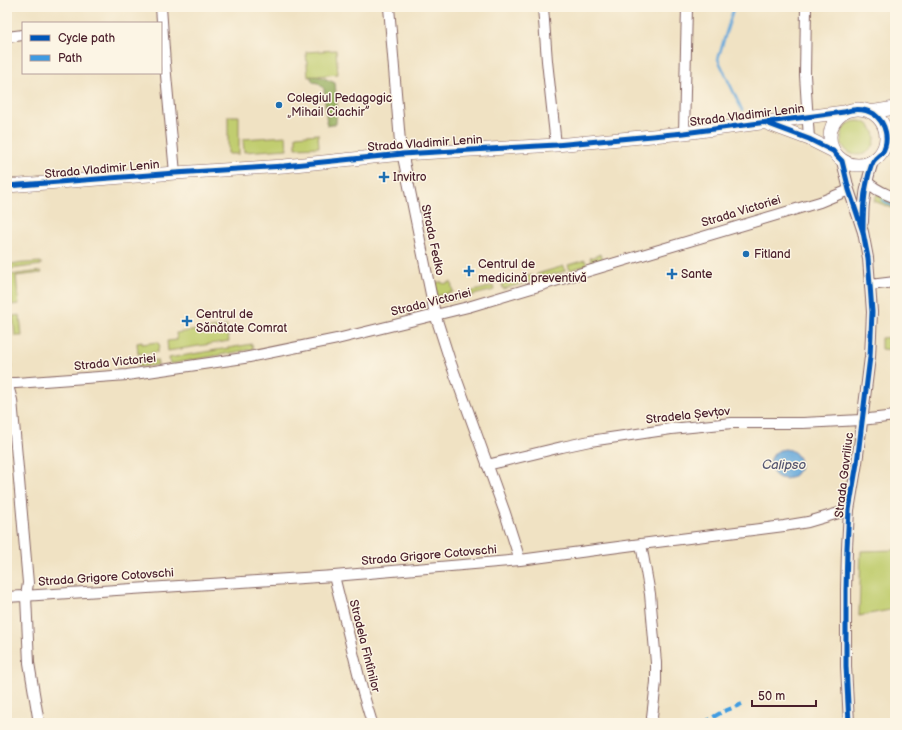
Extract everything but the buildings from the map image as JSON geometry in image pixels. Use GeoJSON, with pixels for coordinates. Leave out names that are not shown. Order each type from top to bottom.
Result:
{"type":"FeatureCollection","features":[{"type":"Feature","properties":{"kind":"main road"},"geometry":{"type":"LineString","coordinates":[[870,112],[895,108]]}},
{"type":"Feature","properties":{"kind":"main road"},"geometry":{"type":"LineString","coordinates":[[853,109],[861,109],[870,112],[878,117],[890,141],[879,157],[873,161],[866,165],[849,165],[836,156],[833,151],[829,134],[832,125],[837,117],[844,112],[853,109]]}},
{"type":"Feature","properties":{"kind":"main road","name":"Strada Vladimir Lenin"},"geometry":{"type":"LineString","coordinates":[[7,186],[284,166],[402,154],[556,144],[684,133],[844,112]]}},
{"type":"Feature","properties":{"kind":"main road"},"geometry":{"type":"LineString","coordinates":[[764,122],[809,139],[833,151]]}},
{"type":"Feature","properties":{"kind":"street"},"geometry":{"type":"LineString","coordinates":[[158,22],[161,7]]}},
{"type":"Feature","properties":{"kind":"street","name":"Strada Fedko"},"geometry":{"type":"LineString","coordinates":[[389,7],[400,142],[435,314],[520,560]]}},
{"type":"Feature","properties":{"kind":"street"},"geometry":{"type":"LineString","coordinates":[[543,7],[556,144]]}},
{"type":"Feature","properties":{"kind":"street"},"geometry":{"type":"LineString","coordinates":[[684,133],[687,7]]}},
{"type":"Feature","properties":{"kind":"street"},"geometry":{"type":"LineString","coordinates":[[806,7],[804,74],[809,139]]}},
{"type":"Feature","properties":{"kind":"street"},"geometry":{"type":"LineString","coordinates":[[7,36],[22,35]]}},
{"type":"Feature","properties":{"kind":"street"},"geometry":{"type":"LineString","coordinates":[[162,50],[175,173]]}},
{"type":"Feature","properties":{"kind":"street","name":"Strada Gavriliuc"},"geometry":{"type":"LineString","coordinates":[[842,161],[849,190],[863,232],[868,258],[872,312],[870,351],[857,463],[849,510],[846,590],[848,723]]}},
{"type":"Feature","properties":{"kind":"street","name":"Strada Gavriliuc"},"geometry":{"type":"LineString","coordinates":[[863,232],[863,206],[867,181],[873,161]]}},
{"type":"Feature","properties":{"kind":"street"},"geometry":{"type":"LineString","coordinates":[[867,181],[877,190],[895,198]]}},
{"type":"Feature","properties":{"kind":"street","name":"Strada Victoriei"},"geometry":{"type":"LineString","coordinates":[[7,382],[16,383],[124,376],[244,358],[337,339],[468,307],[820,202],[849,190]]}},
{"type":"Feature","properties":{"kind":"street"},"geometry":{"type":"LineString","coordinates":[[870,285],[895,282]]}},
{"type":"Feature","properties":{"kind":"street"},"geometry":{"type":"LineString","coordinates":[[7,382],[12,400],[28,583],[26,596],[29,663],[39,723]]}},
{"type":"Feature","properties":{"kind":"street","name":"Stradela Șevțov"},"geometry":{"type":"LineString","coordinates":[[487,465],[590,441],[671,428],[732,423],[803,423],[861,420],[895,416]]}},
{"type":"Feature","properties":{"kind":"street","name":"Strada Grigore Cotovschi"},"geometry":{"type":"LineString","coordinates":[[7,597],[334,576],[520,560],[784,526],[808,522],[849,510]]}},
{"type":"Feature","properties":{"kind":"street"},"geometry":{"type":"LineString","coordinates":[[641,544],[650,594],[656,663],[656,682],[652,717],[653,723]]}},
{"type":"Feature","properties":{"kind":"street","name":"Stradela Fîntînilor"},"geometry":{"type":"LineString","coordinates":[[334,576],[361,686],[372,723]]}},
{"type":"Feature","properties":{"kind":"green space"},"geometry":{"type":"Polygon","coordinates":[[[336,50],[338,74],[308,77],[306,52],[336,50]]]}},
{"type":"Feature","properties":{"kind":"green space"},"geometry":{"type":"Polygon","coordinates":[[[310,76],[322,77],[335,83],[337,104],[336,124],[327,126],[324,89],[318,83],[313,82],[310,76]]]}},
{"type":"Feature","properties":{"kind":"green space"},"geometry":{"type":"Polygon","coordinates":[[[228,116],[239,116],[239,154],[228,154],[228,116]]]}},
{"type":"Feature","properties":{"kind":"green space"},"geometry":{"type":"Polygon","coordinates":[[[855,121],[861,121],[870,126],[874,132],[874,144],[870,150],[861,155],[855,155],[846,150],[841,141],[841,135],[846,126],[855,121]]]}},
{"type":"Feature","properties":{"kind":"green space"},"geometry":{"type":"Polygon","coordinates":[[[318,134],[319,147],[296,148],[296,136],[318,134]]]}},
{"type":"Feature","properties":{"kind":"green space"},"geometry":{"type":"Polygon","coordinates":[[[286,136],[287,149],[244,152],[243,139],[286,136]]]}},
{"type":"Feature","properties":{"kind":"green space"},"geometry":{"type":"Polygon","coordinates":[[[877,194],[895,201],[895,209],[874,201],[877,194]]]}},
{"type":"Feature","properties":{"kind":"green space"},"geometry":{"type":"Polygon","coordinates":[[[601,254],[603,260],[592,264],[590,258],[601,254]]]}},
{"type":"Feature","properties":{"kind":"green space"},"geometry":{"type":"Polygon","coordinates":[[[585,260],[587,265],[570,270],[568,265],[585,260]]]}},
{"type":"Feature","properties":{"kind":"green space"},"geometry":{"type":"Polygon","coordinates":[[[41,262],[41,265],[10,269],[10,264],[41,262]]]}},
{"type":"Feature","properties":{"kind":"green space"},"geometry":{"type":"Polygon","coordinates":[[[564,266],[565,271],[538,279],[537,274],[564,266]]]}},
{"type":"Feature","properties":{"kind":"green space"},"geometry":{"type":"Polygon","coordinates":[[[41,271],[42,273],[16,276],[19,304],[12,305],[10,275],[41,271]]]}},
{"type":"Feature","properties":{"kind":"green space"},"geometry":{"type":"Polygon","coordinates":[[[532,275],[534,280],[503,289],[502,284],[532,275]]]}},
{"type":"Feature","properties":{"kind":"green space"},"geometry":{"type":"Polygon","coordinates":[[[442,282],[443,284],[451,282],[453,292],[437,296],[434,283],[442,282]]]}},
{"type":"Feature","properties":{"kind":"green space"},"geometry":{"type":"Polygon","coordinates":[[[493,286],[494,290],[440,303],[439,300],[493,286]]]}},
{"type":"Feature","properties":{"kind":"green space"},"geometry":{"type":"Polygon","coordinates":[[[20,315],[22,336],[15,336],[13,316],[20,315]]]}},
{"type":"Feature","properties":{"kind":"green space"},"geometry":{"type":"Polygon","coordinates":[[[227,326],[229,341],[168,351],[167,341],[177,340],[176,333],[227,326]]]}},
{"type":"Feature","properties":{"kind":"green space"},"geometry":{"type":"Polygon","coordinates":[[[895,337],[895,350],[881,349],[881,338],[895,337]]]}},
{"type":"Feature","properties":{"kind":"green space"},"geometry":{"type":"Polygon","coordinates":[[[142,342],[142,344],[158,342],[160,347],[158,348],[158,352],[138,354],[137,343],[142,342]]]}},
{"type":"Feature","properties":{"kind":"green space"},"geometry":{"type":"Polygon","coordinates":[[[252,344],[253,349],[170,364],[169,358],[252,344]]]}},
{"type":"Feature","properties":{"kind":"green space"},"geometry":{"type":"Polygon","coordinates":[[[7,350],[10,350],[12,367],[8,368],[7,350]]]}},
{"type":"Feature","properties":{"kind":"green space"},"geometry":{"type":"Polygon","coordinates":[[[157,360],[158,365],[138,367],[138,363],[157,360]]]}},
{"type":"Feature","properties":{"kind":"green space"},"geometry":{"type":"Polygon","coordinates":[[[895,550],[895,609],[859,616],[861,551],[895,550]]]}},
{"type":"Feature","properties":{"kind":"water","name":"Calipso"},"geometry":{"type":"Polygon","coordinates":[[[785,449],[796,453],[800,464],[796,475],[785,479],[774,475],[770,464],[774,453],[785,449]]]}},
{"type":"Feature","properties":{"kind":"waterway"},"geometry":{"type":"LineString","coordinates":[[734,7],[718,59],[742,110]]}},
{"type":"Feature","properties":{"kind":"waterway"},"geometry":{"type":"LineString","coordinates":[[882,200],[895,207]]}},
{"type":"Feature","properties":{"kind":"marked path"},"geometry":{"type":"LineString","coordinates":[[703,723],[722,712],[742,704]]}},
{"type":"Feature","properties":{"kind":"cycle path"},"geometry":{"type":"LineString","coordinates":[[7,186],[284,166],[402,154],[556,145],[684,133],[859,109],[874,114],[881,122],[886,132],[886,143],[882,153],[873,162],[868,177],[864,201],[863,232]]}},
{"type":"Feature","properties":{"kind":"cycle path"},"geometry":{"type":"LineString","coordinates":[[766,123],[809,139],[833,151],[842,161],[849,190],[863,232],[868,258],[872,312],[870,357],[857,463],[849,510],[847,548],[846,666],[849,723]]}},
{"type":"Feature","properties":{"kind":"place","name":"Colegiul Pedagogic „Mihail Ciachir”"},"geometry":{"type":"Point","coordinates":[279,105]}},
{"type":"Feature","properties":{"kind":"place","name":"Invitro"},"geometry":{"type":"Point","coordinates":[384,177]}},
{"type":"Feature","properties":{"kind":"place","name":"Fitland"},"geometry":{"type":"Point","coordinates":[746,254]}},
{"type":"Feature","properties":{"kind":"place","name":"Centrul de medicină preventivă"},"geometry":{"type":"Point","coordinates":[469,271]}},
{"type":"Feature","properties":{"kind":"place","name":"Sante"},"geometry":{"type":"Point","coordinates":[672,274]}},
{"type":"Feature","properties":{"kind":"place","name":"Centrul de Sănătate Comrat"},"geometry":{"type":"Point","coordinates":[187,321]}}]}
